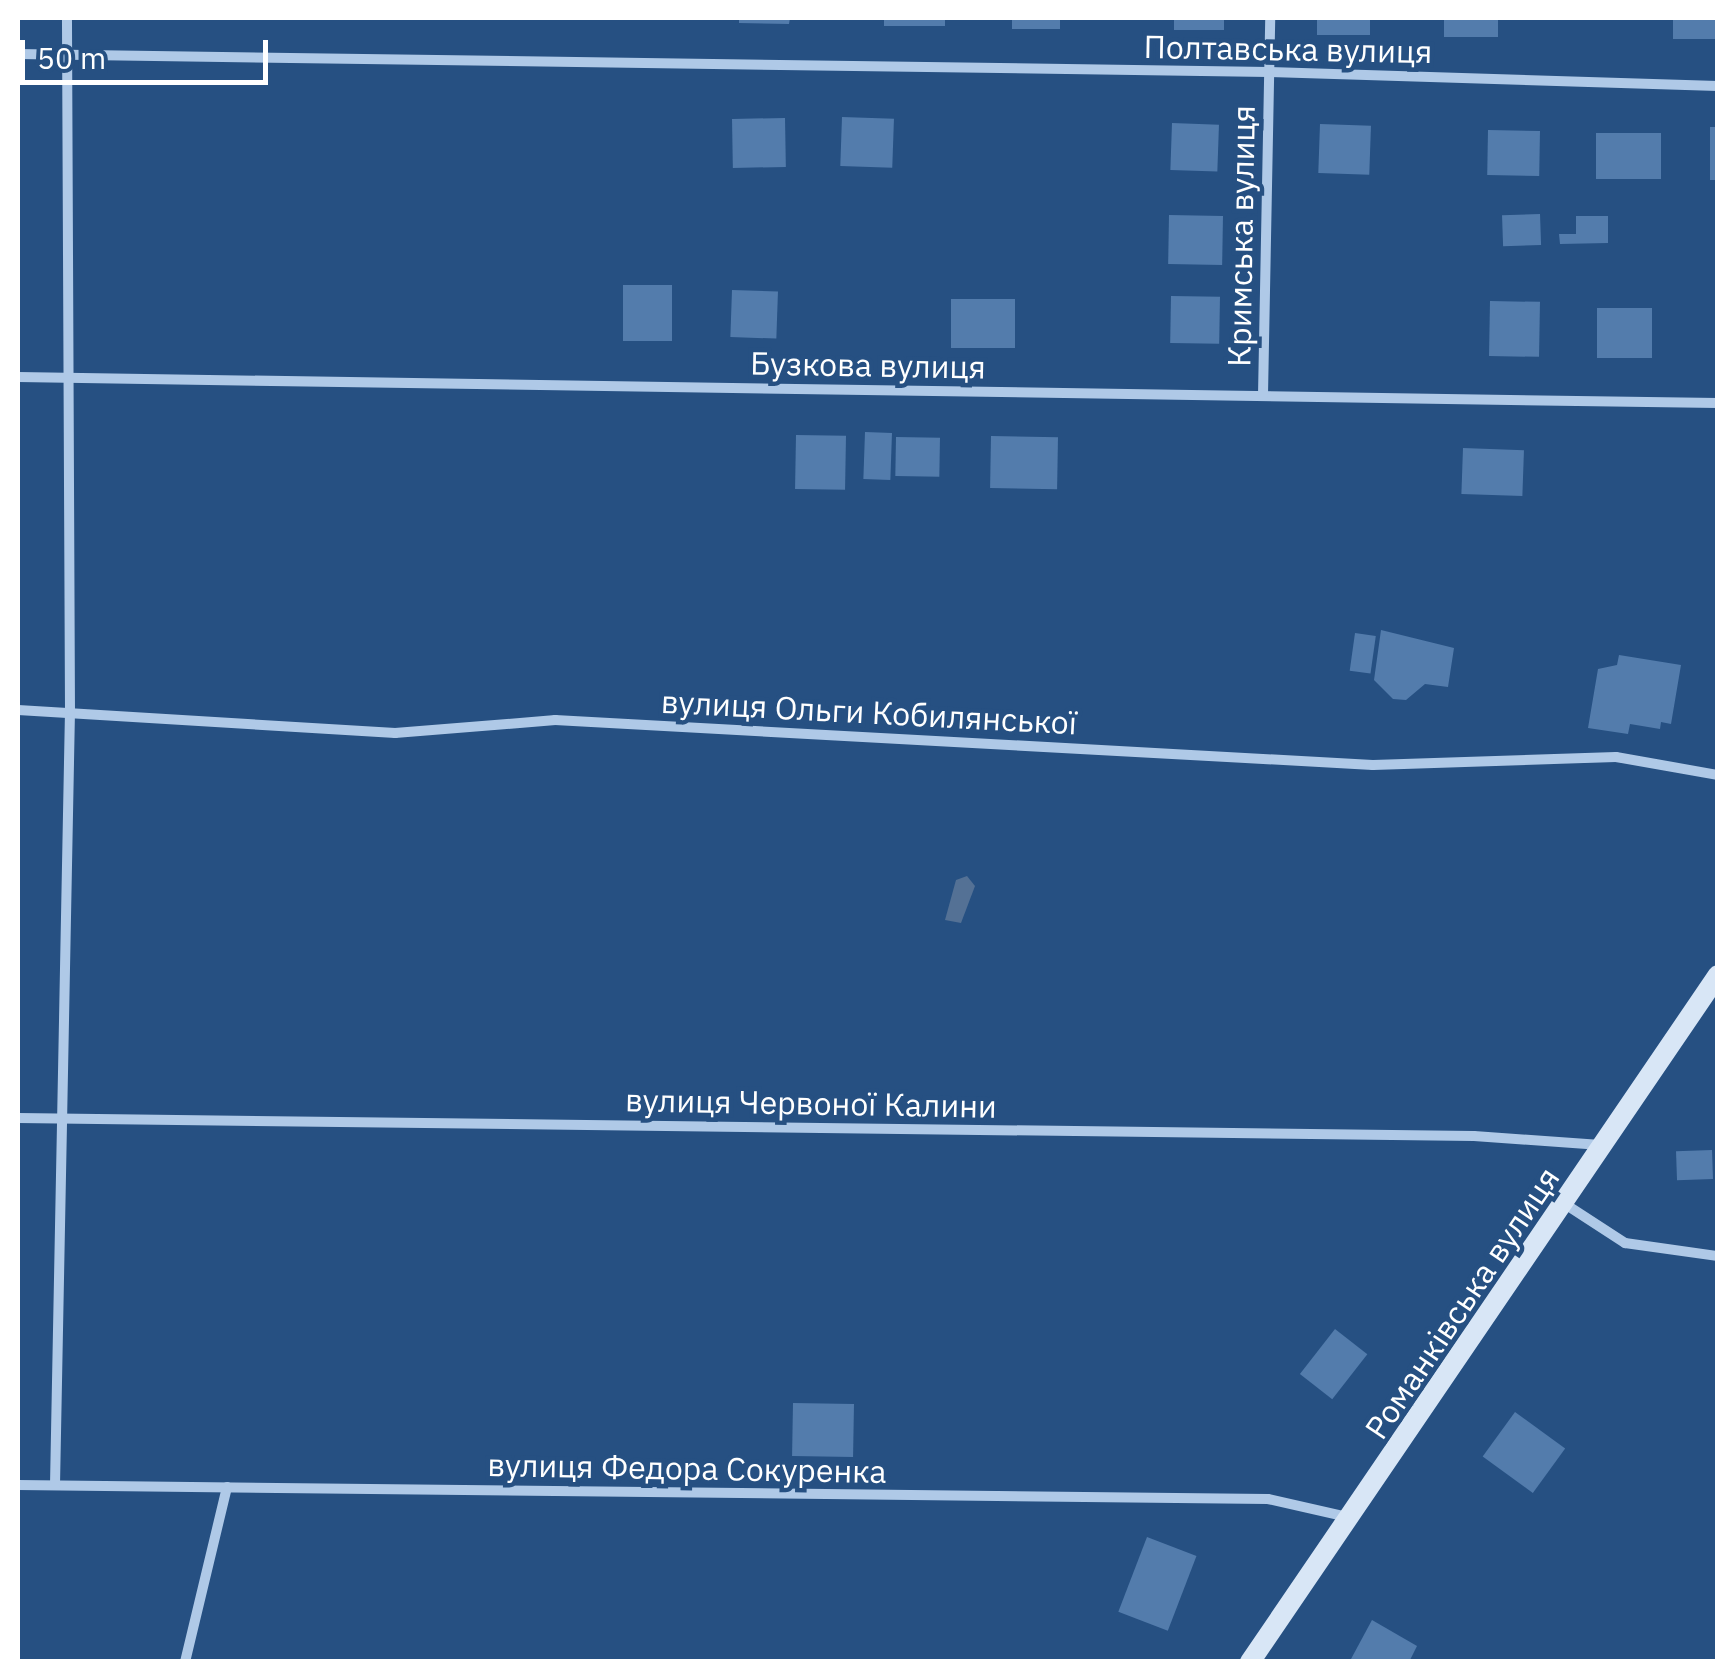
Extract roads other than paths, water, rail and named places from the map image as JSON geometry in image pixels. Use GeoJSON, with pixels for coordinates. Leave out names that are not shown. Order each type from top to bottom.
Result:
{"type":"FeatureCollection","features":[{"type":"Feature","properties":{"kind":"main road","name":"Романківська вулиця"},"geometry":{"type":"LineString","coordinates":[[1250,1662],[1353,1518],[1718,975]]}},
{"type":"Feature","properties":{"kind":"street"},"geometry":{"type":"LineString","coordinates":[[54,1485],[70,712],[66,18]]}},
{"type":"Feature","properties":{"kind":"street","name":"Кримська вулиця"},"geometry":{"type":"LineString","coordinates":[[1263,395],[1270,18]]}},
{"type":"Feature","properties":{"kind":"street","name":"Полтавська вулиця"},"geometry":{"type":"LineString","coordinates":[[18,54],[1268,72],[1718,86]]}},
{"type":"Feature","properties":{"kind":"street","name":"Бузкова вулиця"},"geometry":{"type":"LineString","coordinates":[[18,377],[1718,404]]}},
{"type":"Feature","properties":{"kind":"street","name":"вулиця Ольги Кобилянської"},"geometry":{"type":"LineString","coordinates":[[18,710],[395,733],[555,720],[1372,765],[1616,758],[1718,775]]}},
{"type":"Feature","properties":{"kind":"street","name":"вулиця Червоної Калини"},"geometry":{"type":"LineString","coordinates":[[18,1118],[1474,1136],[1603,1145]]}},
{"type":"Feature","properties":{"kind":"street"},"geometry":{"type":"LineString","coordinates":[[1565,1204],[1625,1243],[1718,1256]]}},
{"type":"Feature","properties":{"kind":"street","name":"вулиця Федора Сокуренка"},"geometry":{"type":"LineString","coordinates":[[18,1484],[1268,1500],[1353,1518]]}},
{"type":"Feature","properties":{"kind":"street"},"geometry":{"type":"LineString","coordinates":[[184,1662],[227,1487]]}},
{"type":"Feature","properties":{"kind":"water"},"geometry":{"type":"Polygon","coordinates":[[[967,876],[975,886],[961,923],[945,920],[956,880],[967,876]]]}}]}
